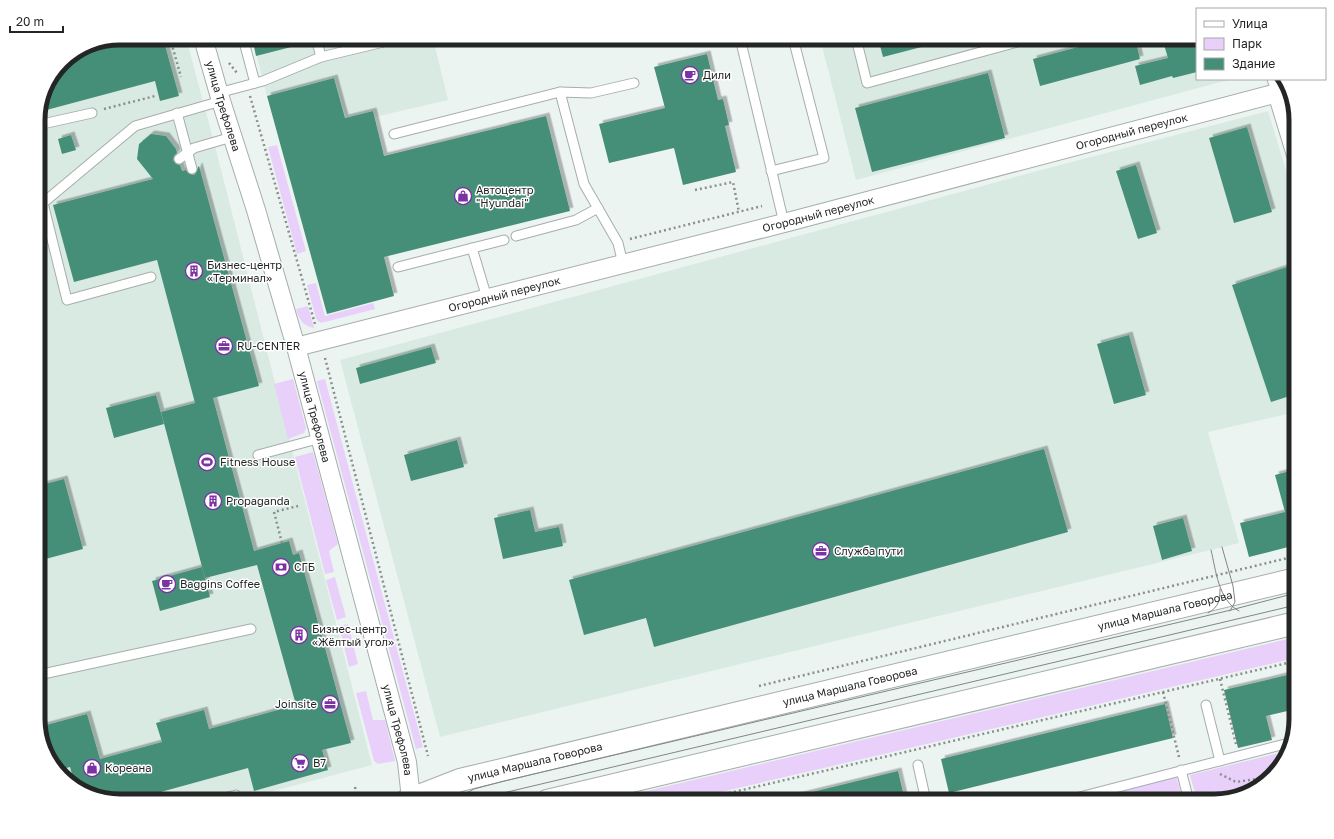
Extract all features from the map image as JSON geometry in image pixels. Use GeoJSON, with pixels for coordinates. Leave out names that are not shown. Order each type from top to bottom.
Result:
{"type":"FeatureCollection","features":[{"type":"Feature","properties":{"kind":"main road","name":"улица Маршала Говорова"},"geometry":{"type":"LineString","coordinates":[[425,794],[460,780],[1289,581]]}},
{"type":"Feature","properties":{"kind":"main road"},"geometry":{"type":"LineString","coordinates":[[576,794],[1289,625]]}},
{"type":"Feature","properties":{"kind":"street","name":"улица Трефолева"},"geometry":{"type":"LineString","coordinates":[[205,45],[296,346],[407,762],[410,794]]}},
{"type":"Feature","properties":{"kind":"street","name":"Огородный переулок"},"geometry":{"type":"LineString","coordinates":[[296,346],[784,223],[1274,86],[1289,133]]}},
{"type":"Feature","properties":{"kind":"lane"},"geometry":{"type":"LineString","coordinates":[[243,45],[251,84]]}},
{"type":"Feature","properties":{"kind":"lane"},"geometry":{"type":"LineString","coordinates":[[318,45],[321,57]]}},
{"type":"Feature","properties":{"kind":"lane"},"geometry":{"type":"LineString","coordinates":[[45,201],[135,126],[177,113],[251,84],[263,81],[321,57],[371,45]]}},
{"type":"Feature","properties":{"kind":"lane"},"geometry":{"type":"LineString","coordinates":[[742,45],[784,223]]}},
{"type":"Feature","properties":{"kind":"lane"},"geometry":{"type":"LineString","coordinates":[[771,171],[824,158],[795,45]]}},
{"type":"Feature","properties":{"kind":"lane"},"geometry":{"type":"LineString","coordinates":[[858,45],[867,83],[1006,45]]}},
{"type":"Feature","properties":{"kind":"lane"},"geometry":{"type":"LineString","coordinates":[[394,134],[560,92],[591,93],[634,83]]}},
{"type":"Feature","properties":{"kind":"lane"},"geometry":{"type":"LineString","coordinates":[[560,92],[584,184],[618,242],[623,264]]}},
{"type":"Feature","properties":{"kind":"lane"},"geometry":{"type":"LineString","coordinates":[[45,124],[92,113]]}},
{"type":"Feature","properties":{"kind":"lane"},"geometry":{"type":"LineString","coordinates":[[177,113],[192,169]]}},
{"type":"Feature","properties":{"kind":"lane"},"geometry":{"type":"LineString","coordinates":[[179,159],[194,148],[232,137]]}},
{"type":"Feature","properties":{"kind":"lane"},"geometry":{"type":"LineString","coordinates":[[516,236],[576,220],[598,208]]}},
{"type":"Feature","properties":{"kind":"lane"},"geometry":{"type":"LineString","coordinates":[[45,211],[68,300],[151,277]]}},
{"type":"Feature","properties":{"kind":"lane"},"geometry":{"type":"LineString","coordinates":[[398,267],[504,240]]}},
{"type":"Feature","properties":{"kind":"lane"},"geometry":{"type":"LineString","coordinates":[[472,248],[487,298]]}},
{"type":"Feature","properties":{"kind":"lane"},"geometry":{"type":"LineString","coordinates":[[258,455],[321,438]]}},
{"type":"Feature","properties":{"kind":"lane"},"geometry":{"type":"LineString","coordinates":[[45,673],[251,629]]}},
{"type":"Feature","properties":{"kind":"lane"},"geometry":{"type":"LineString","coordinates":[[1206,705],[1220,760]]}},
{"type":"Feature","properties":{"kind":"lane"},"geometry":{"type":"LineString","coordinates":[[1090,794],[1284,744]]}},
{"type":"Feature","properties":{"kind":"lane"},"geometry":{"type":"LineString","coordinates":[[918,765],[924,794]]}},
{"type":"Feature","properties":{"kind":"lane"},"geometry":{"type":"LineString","coordinates":[[1181,770],[1187,794]]}},
{"type":"Feature","properties":{"kind":"path"},"geometry":{"type":"LineString","coordinates":[[172,45],[182,76]]}},
{"type":"Feature","properties":{"kind":"path"},"geometry":{"type":"LineString","coordinates":[[228,57],[229,63],[251,84],[320,341],[428,756]]}},
{"type":"Feature","properties":{"kind":"path"},"geometry":{"type":"LineString","coordinates":[[92,113],[156,96]]}},
{"type":"Feature","properties":{"kind":"path"},"geometry":{"type":"LineString","coordinates":[[695,190],[732,182],[739,212]]}},
{"type":"Feature","properties":{"kind":"path"},"geometry":{"type":"LineString","coordinates":[[282,543],[274,512],[298,506]]}},
{"type":"Feature","properties":{"kind":"path"},"geometry":{"type":"LineString","coordinates":[[725,794],[1289,663]]}},
{"type":"Feature","properties":{"kind":"path"},"geometry":{"type":"LineString","coordinates":[[1220,679],[1238,756]]}},
{"type":"Feature","properties":{"kind":"path"},"geometry":{"type":"LineString","coordinates":[[1163,692],[1176,741],[1181,770]]}},
{"type":"Feature","properties":{"kind":"path"},"geometry":{"type":"LineString","coordinates":[[1218,773],[1236,782],[1261,778]]}},
{"type":"Feature","properties":{"kind":"path"},"geometry":{"type":"LineString","coordinates":[[355,787],[356,794]]}},
{"type":"Feature","properties":{"kind":"shaded area"},"geometry":{"type":"Polygon","coordinates":[[[115,45],[188,45],[214,142],[372,765],[262,794],[120,794],[91,788],[74,779],[58,761],[49,743],[45,724],[45,115],[49,96],[60,74],[82,55],[96,49],[115,45]]]}},
{"type":"Feature","properties":{"kind":"shaded area"},"geometry":{"type":"Polygon","coordinates":[[[254,45],[435,45],[448,100],[375,117],[374,111],[346,117],[334,78],[267,96],[254,45]]]}},
{"type":"Feature","properties":{"kind":"shaded area"},"geometry":{"type":"Polygon","coordinates":[[[822,45],[1196,45],[1196,80],[1228,80],[856,180],[822,45]]]}},
{"type":"Feature","properties":{"kind":"shaded area"},"geometry":{"type":"Polygon","coordinates":[[[1268,111],[1289,180],[1289,414],[1208,432],[1239,543],[440,737],[340,360],[1056,166],[1268,111]]]}},
{"type":"Feature","properties":{"kind":"green space"},"geometry":{"type":"Polygon","coordinates":[[[277,145],[306,251],[297,254],[268,147],[277,145]]]}},
{"type":"Feature","properties":{"kind":"green space"},"geometry":{"type":"Polygon","coordinates":[[[316,283],[325,316],[373,303],[375,309],[321,323],[316,318],[307,285],[316,283]]]}},
{"type":"Feature","properties":{"kind":"green space"},"geometry":{"type":"Polygon","coordinates":[[[308,306],[314,328],[307,326],[302,322],[296,309],[308,306]]]}},
{"type":"Feature","properties":{"kind":"green space"},"geometry":{"type":"Polygon","coordinates":[[[293,379],[306,428],[304,433],[288,439],[274,384],[293,379]]]}},
{"type":"Feature","properties":{"kind":"green space"},"geometry":{"type":"Polygon","coordinates":[[[325,379],[423,747],[416,749],[317,381],[325,379]]]}},
{"type":"Feature","properties":{"kind":"green space"},"geometry":{"type":"Polygon","coordinates":[[[313,452],[338,544],[329,551],[334,572],[325,574],[295,457],[313,452]]]}},
{"type":"Feature","properties":{"kind":"green space"},"geometry":{"type":"Polygon","coordinates":[[[335,577],[346,617],[337,620],[326,580],[335,577]]]}},
{"type":"Feature","properties":{"kind":"green space"},"geometry":{"type":"Polygon","coordinates":[[[348,624],[358,664],[349,667],[339,626],[348,624]]]}},
{"type":"Feature","properties":{"kind":"green space"},"geometry":{"type":"Polygon","coordinates":[[[1289,639],[1289,660],[712,794],[634,794],[1289,639]]]}},
{"type":"Feature","properties":{"kind":"green space"},"geometry":{"type":"Polygon","coordinates":[[[366,691],[373,720],[385,720],[395,761],[378,764],[374,761],[356,693],[366,691]]]}},
{"type":"Feature","properties":{"kind":"green space"},"geometry":{"type":"Polygon","coordinates":[[[1281,752],[1274,765],[1260,779],[1243,788],[1233,791],[1214,794],[1195,794],[1190,775],[1281,752]]]}},
{"type":"Feature","properties":{"kind":"green space"},"geometry":{"type":"Polygon","coordinates":[[[1176,776],[1181,794],[1108,794],[1176,776]]]}},
{"type":"Feature","properties":{"kind":"building"},"geometry":{"type":"Polygon","coordinates":[[[165,45],[179,96],[160,101],[155,81],[45,110],[49,96],[60,74],[82,55],[105,46],[165,45]]]}},
{"type":"Feature","properties":{"kind":"building"},"geometry":{"type":"Polygon","coordinates":[[[254,45],[299,45],[256,56],[254,45]]]}},
{"type":"Feature","properties":{"kind":"building"},"geometry":{"type":"Polygon","coordinates":[[[880,45],[929,45],[883,57],[880,45]]]}},
{"type":"Feature","properties":{"kind":"building"},"geometry":{"type":"Polygon","coordinates":[[[1086,45],[1137,45],[1140,59],[1040,86],[1033,59],[1086,45]]]}},
{"type":"Feature","properties":{"kind":"building"},"geometry":{"type":"Polygon","coordinates":[[[1164,45],[1196,45],[1196,72],[1173,78],[1172,76],[1140,85],[1135,66],[1168,58],[1164,45]]]}},
{"type":"Feature","properties":{"kind":"building"},"geometry":{"type":"Polygon","coordinates":[[[707,54],[718,100],[723,99],[729,125],[725,126],[736,172],[683,185],[674,148],[609,163],[599,124],[665,108],[654,67],[707,54]]]}},
{"type":"Feature","properties":{"kind":"building"},"geometry":{"type":"Polygon","coordinates":[[[988,73],[1005,138],[872,172],[855,108],[988,73]]]}},
{"type":"Feature","properties":{"kind":"building"},"geometry":{"type":"Polygon","coordinates":[[[334,78],[345,118],[373,111],[384,156],[546,116],[570,211],[384,257],[394,296],[327,314],[267,96],[334,78]]]}},
{"type":"Feature","properties":{"kind":"building"},"geometry":{"type":"Polygon","coordinates":[[[1247,127],[1272,212],[1234,223],[1209,138],[1247,127]]]}},
{"type":"Feature","properties":{"kind":"building"},"geometry":{"type":"Polygon","coordinates":[[[151,134],[166,136],[176,149],[177,153],[173,160],[176,164],[180,165],[182,171],[186,170],[188,173],[194,175],[199,166],[259,386],[213,398],[254,551],[289,541],[293,555],[299,553],[351,743],[322,750],[328,770],[254,791],[248,768],[153,794],[120,794],[101,791],[82,784],[74,779],[70,767],[64,768],[58,761],[46,734],[45,725],[87,714],[100,759],[162,742],[156,723],[204,710],[209,729],[296,705],[257,565],[205,578],[161,412],[195,403],[157,260],[74,282],[53,205],[153,179],[137,159],[139,144],[151,134]]]}},
{"type":"Feature","properties":{"kind":"building"},"geometry":{"type":"Polygon","coordinates":[[[71,135],[76,150],[62,154],[58,139],[71,135]]]}},
{"type":"Feature","properties":{"kind":"building"},"geometry":{"type":"Polygon","coordinates":[[[1136,165],[1157,233],[1138,239],[1116,171],[1136,165]]]}},
{"type":"Feature","properties":{"kind":"building"},"geometry":{"type":"Polygon","coordinates":[[[1287,267],[1289,273],[1289,396],[1271,402],[1232,285],[1287,267]]]}},
{"type":"Feature","properties":{"kind":"building"},"geometry":{"type":"Polygon","coordinates":[[[1129,335],[1146,395],[1114,404],[1097,344],[1129,335]]]}},
{"type":"Feature","properties":{"kind":"building"},"geometry":{"type":"Polygon","coordinates":[[[431,347],[436,363],[360,384],[356,368],[431,347]]]}},
{"type":"Feature","properties":{"kind":"building"},"geometry":{"type":"Polygon","coordinates":[[[156,395],[164,424],[114,438],[106,408],[156,395]]]}},
{"type":"Feature","properties":{"kind":"building"},"geometry":{"type":"Polygon","coordinates":[[[457,440],[464,467],[411,481],[404,455],[457,440]]]}},
{"type":"Feature","properties":{"kind":"building"},"geometry":{"type":"Polygon","coordinates":[[[1044,449],[1068,532],[654,647],[646,618],[584,635],[569,580],[1044,449]]]}},
{"type":"Feature","properties":{"kind":"building"},"geometry":{"type":"Polygon","coordinates":[[[1289,471],[1289,547],[1249,557],[1240,523],[1285,512],[1275,475],[1289,471]]]}},
{"type":"Feature","properties":{"kind":"building"},"geometry":{"type":"Polygon","coordinates":[[[64,479],[83,549],[45,559],[45,484],[64,479]]]}},
{"type":"Feature","properties":{"kind":"building"},"geometry":{"type":"Polygon","coordinates":[[[530,510],[535,532],[559,527],[563,546],[503,559],[494,518],[530,510]]]}},
{"type":"Feature","properties":{"kind":"building"},"geometry":{"type":"Polygon","coordinates":[[[1183,518],[1192,551],[1162,560],[1153,526],[1183,518]]]}},
{"type":"Feature","properties":{"kind":"building"},"geometry":{"type":"Polygon","coordinates":[[[202,567],[210,597],[160,611],[152,581],[202,567]]]}},
{"type":"Feature","properties":{"kind":"building"},"geometry":{"type":"Polygon","coordinates":[[[1289,675],[1289,711],[1266,716],[1272,740],[1238,748],[1224,690],[1289,675]]]}},
{"type":"Feature","properties":{"kind":"building"},"geometry":{"type":"Polygon","coordinates":[[[1165,704],[1173,738],[949,793],[941,759],[1165,704]]]}},
{"type":"Feature","properties":{"kind":"building"},"geometry":{"type":"Polygon","coordinates":[[[898,771],[903,794],[804,794],[898,771]]]}},
{"type":"Feature","properties":{"kind":"tram line"},"geometry":{"type":"LineString","coordinates":[[1222,547],[1233,586],[1235,602],[1230,611]]}},
{"type":"Feature","properties":{"kind":"tram line"},"geometry":{"type":"LineString","coordinates":[[1211,550],[1222,592],[1226,600],[1239,611]]}},
{"type":"Feature","properties":{"kind":"tram line"},"geometry":{"type":"LineString","coordinates":[[1208,613],[1217,606],[1220,597],[1220,589]]}},
{"type":"Feature","properties":{"kind":"tram line"},"geometry":{"type":"LineString","coordinates":[[464,794],[474,789],[504,781],[1231,610],[1289,595]]}},
{"type":"Feature","properties":{"kind":"tram line"},"geometry":{"type":"LineString","coordinates":[[499,794],[1289,607]]}},
{"type":"Feature","properties":{"kind":"place","name":"Дили"},"geometry":{"type":"Point","coordinates":[690,75]}},
{"type":"Feature","properties":{"kind":"place","name":"Автоцентр \"Hyundai\""},"geometry":{"type":"Point","coordinates":[463,196]}},
{"type":"Feature","properties":{"kind":"place","name":"Бизнес-центр «Терминал»"},"geometry":{"type":"Point","coordinates":[194,271]}},
{"type":"Feature","properties":{"kind":"place","name":"RU-CENTER"},"geometry":{"type":"Point","coordinates":[224,346]}},
{"type":"Feature","properties":{"kind":"place","name":"Fitness House"},"geometry":{"type":"Point","coordinates":[207,462]}},
{"type":"Feature","properties":{"kind":"place","name":"Propaganda"},"geometry":{"type":"Point","coordinates":[213,501]}},
{"type":"Feature","properties":{"kind":"place","name":"Служба пути"},"geometry":{"type":"Point","coordinates":[821,551]}},
{"type":"Feature","properties":{"kind":"place","name":"СГБ"},"geometry":{"type":"Point","coordinates":[281,567]}},
{"type":"Feature","properties":{"kind":"place","name":"Baggins Coffee"},"geometry":{"type":"Point","coordinates":[167,584]}},
{"type":"Feature","properties":{"kind":"place","name":"Бизнес-центр «Жёлтый угол»"},"geometry":{"type":"Point","coordinates":[299,635]}},
{"type":"Feature","properties":{"kind":"place","name":"Joinsite"},"geometry":{"type":"Point","coordinates":[330,704]}},
{"type":"Feature","properties":{"kind":"place","name":"В7"},"geometry":{"type":"Point","coordinates":[300,763]}},
{"type":"Feature","properties":{"kind":"place","name":"Кореана"},"geometry":{"type":"Point","coordinates":[92,768]}}]}
